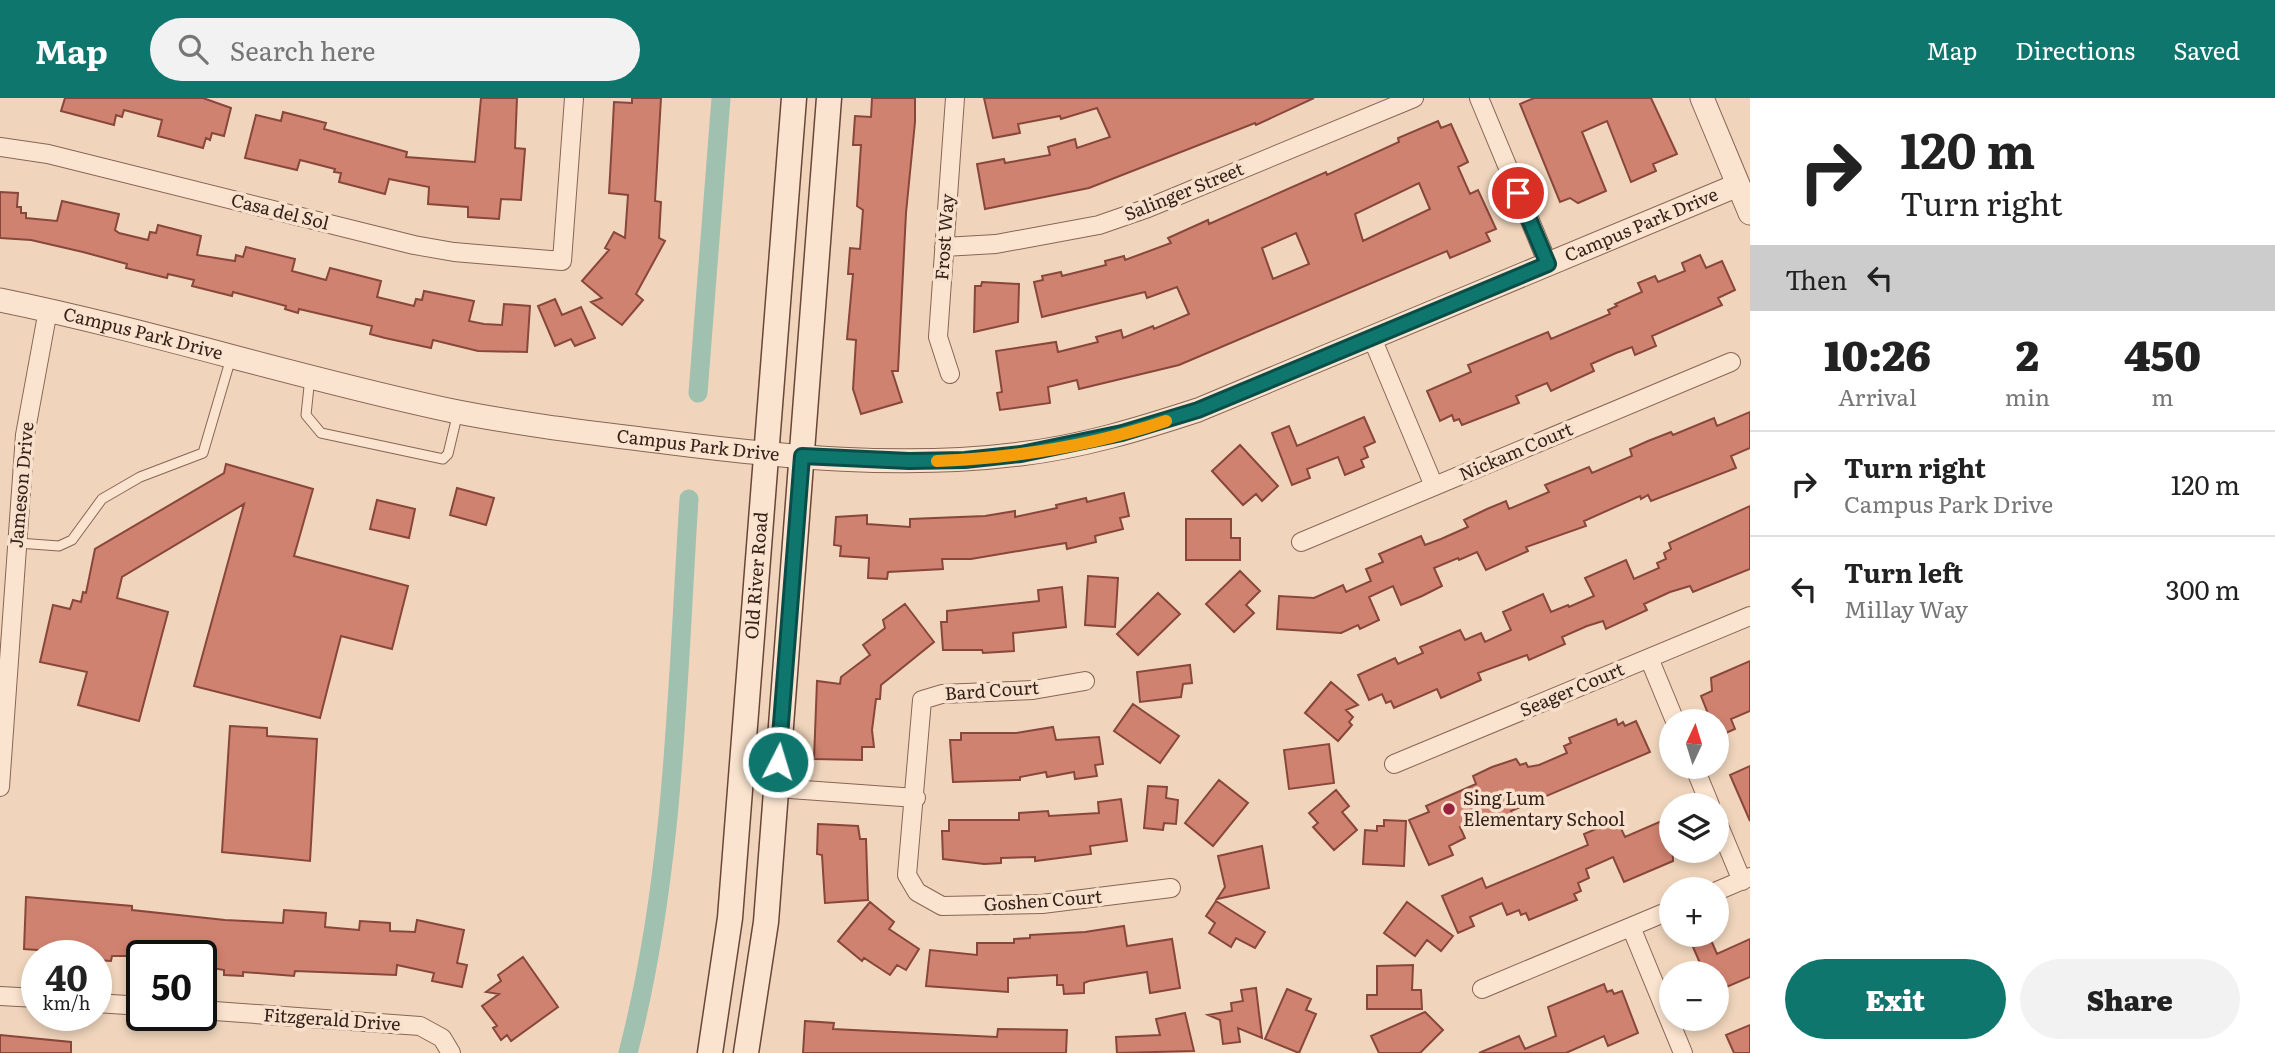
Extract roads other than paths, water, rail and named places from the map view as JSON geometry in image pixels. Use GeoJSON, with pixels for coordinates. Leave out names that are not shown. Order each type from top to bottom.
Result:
{"type":"FeatureCollection","features":[{"type":"Feature","properties":{"kind":"main road","name":"Old River Road"},"geometry":{"type":"LineString","coordinates":[[710,1053],[728,933],[794,98]]}},
{"type":"Feature","properties":{"kind":"main road","name":"Old River Road"},"geometry":{"type":"LineString","coordinates":[[746,1053],[766,922],[829,98]]}},
{"type":"Feature","properties":{"kind":"main road"},"geometry":{"type":"LineString","coordinates":[[750,675],[758,689],[757,760],[776,788]]}},
{"type":"Feature","properties":{"kind":"main road"},"geometry":{"type":"LineString","coordinates":[[723,1053],[738,968],[728,933]]}},
{"type":"Feature","properties":{"kind":"street","name":"Casa del Sol"},"geometry":{"type":"LineString","coordinates":[[0,147],[48,154],[414,245],[454,252],[562,261],[575,98]]}},
{"type":"Feature","properties":{"kind":"street","name":"Frost Way"},"geometry":{"type":"LineString","coordinates":[[950,374],[938,337],[955,98]]}},
{"type":"Feature","properties":{"kind":"street","name":"Salinger Street"},"geometry":{"type":"LineString","coordinates":[[944,247],[996,244],[1099,225],[1148,208],[1414,98]]}},
{"type":"Feature","properties":{"kind":"street"},"geometry":{"type":"LineString","coordinates":[[1479,98],[1548,264]]}},
{"type":"Feature","properties":{"kind":"street"},"geometry":{"type":"LineString","coordinates":[[1702,98],[1750,213]]}},
{"type":"Feature","properties":{"kind":"street","name":"Campus Park Drive"},"geometry":{"type":"LineString","coordinates":[[0,300],[458,412],[576,431],[766,453],[909,461],[965,460],[1077,445],[1145,428],[1198,410],[1738,185]]}},
{"type":"Feature","properties":{"kind":"street","name":"Jameson Drive"},"geometry":{"type":"LineString","coordinates":[[0,787],[29,403],[48,310]]}},
{"type":"Feature","properties":{"kind":"street"},"geometry":{"type":"LineString","coordinates":[[1372,338],[1434,486]]}},
{"type":"Feature","properties":{"kind":"street","name":"Nickam Court"},"geometry":{"type":"LineString","coordinates":[[1301,542],[1731,362]]}},
{"type":"Feature","properties":{"kind":"street","name":"Seager Court"},"geometry":{"type":"LineString","coordinates":[[1394,764],[1750,616]]}},
{"type":"Feature","properties":{"kind":"street"},"geometry":{"type":"LineString","coordinates":[[1649,658],[1670,709]]}},
{"type":"Feature","properties":{"kind":"street","name":"Bard Court"},"geometry":{"type":"LineString","coordinates":[[916,798],[918,722],[922,700],[942,694],[1033,690],[1085,681]]}},
{"type":"Feature","properties":{"kind":"street"},"geometry":{"type":"LineString","coordinates":[[776,788],[916,798]]}},
{"type":"Feature","properties":{"kind":"street","name":"Goshen Court"},"geometry":{"type":"LineString","coordinates":[[916,798],[907,874],[917,892],[942,906],[1042,904],[1171,888]]}},
{"type":"Feature","properties":{"kind":"street"},"geometry":{"type":"LineString","coordinates":[[1729,845],[1746,879],[1729,886]]}},
{"type":"Feature","properties":{"kind":"street"},"geometry":{"type":"LineString","coordinates":[[1482,989],[1659,915]]}},
{"type":"Feature","properties":{"kind":"street"},"geometry":{"type":"LineString","coordinates":[[1630,927],[1683,1053]]}},
{"type":"Feature","properties":{"kind":"street"},"geometry":{"type":"LineString","coordinates":[[0,996],[21,997]]}},
{"type":"Feature","properties":{"kind":"street","name":"Fitzgerald Drive"},"geometry":{"type":"LineString","coordinates":[[217,1011],[420,1026],[442,1038],[451,1053]]}},
{"type":"Feature","properties":{"kind":"lane"},"geometry":{"type":"LineString","coordinates":[[18,543],[59,545],[72,540],[102,499],[140,477],[203,453],[232,355]]}},
{"type":"Feature","properties":{"kind":"lane"},"geometry":{"type":"LineString","coordinates":[[310,375],[306,415],[321,433],[443,459],[448,454],[458,412]]}},
{"type":"Feature","properties":{"kind":"waterway"},"geometry":{"type":"LineString","coordinates":[[698,393],[721,98]]}},
{"type":"Feature","properties":{"kind":"waterway"},"geometry":{"type":"LineString","coordinates":[[628,1053],[644,985],[665,847],[677,708],[689,499]]}},
{"type":"Feature","properties":{"kind":"place","name":"Sing Lum Elementary School"},"geometry":{"type":"Point","coordinates":[1449,809]}}]}
